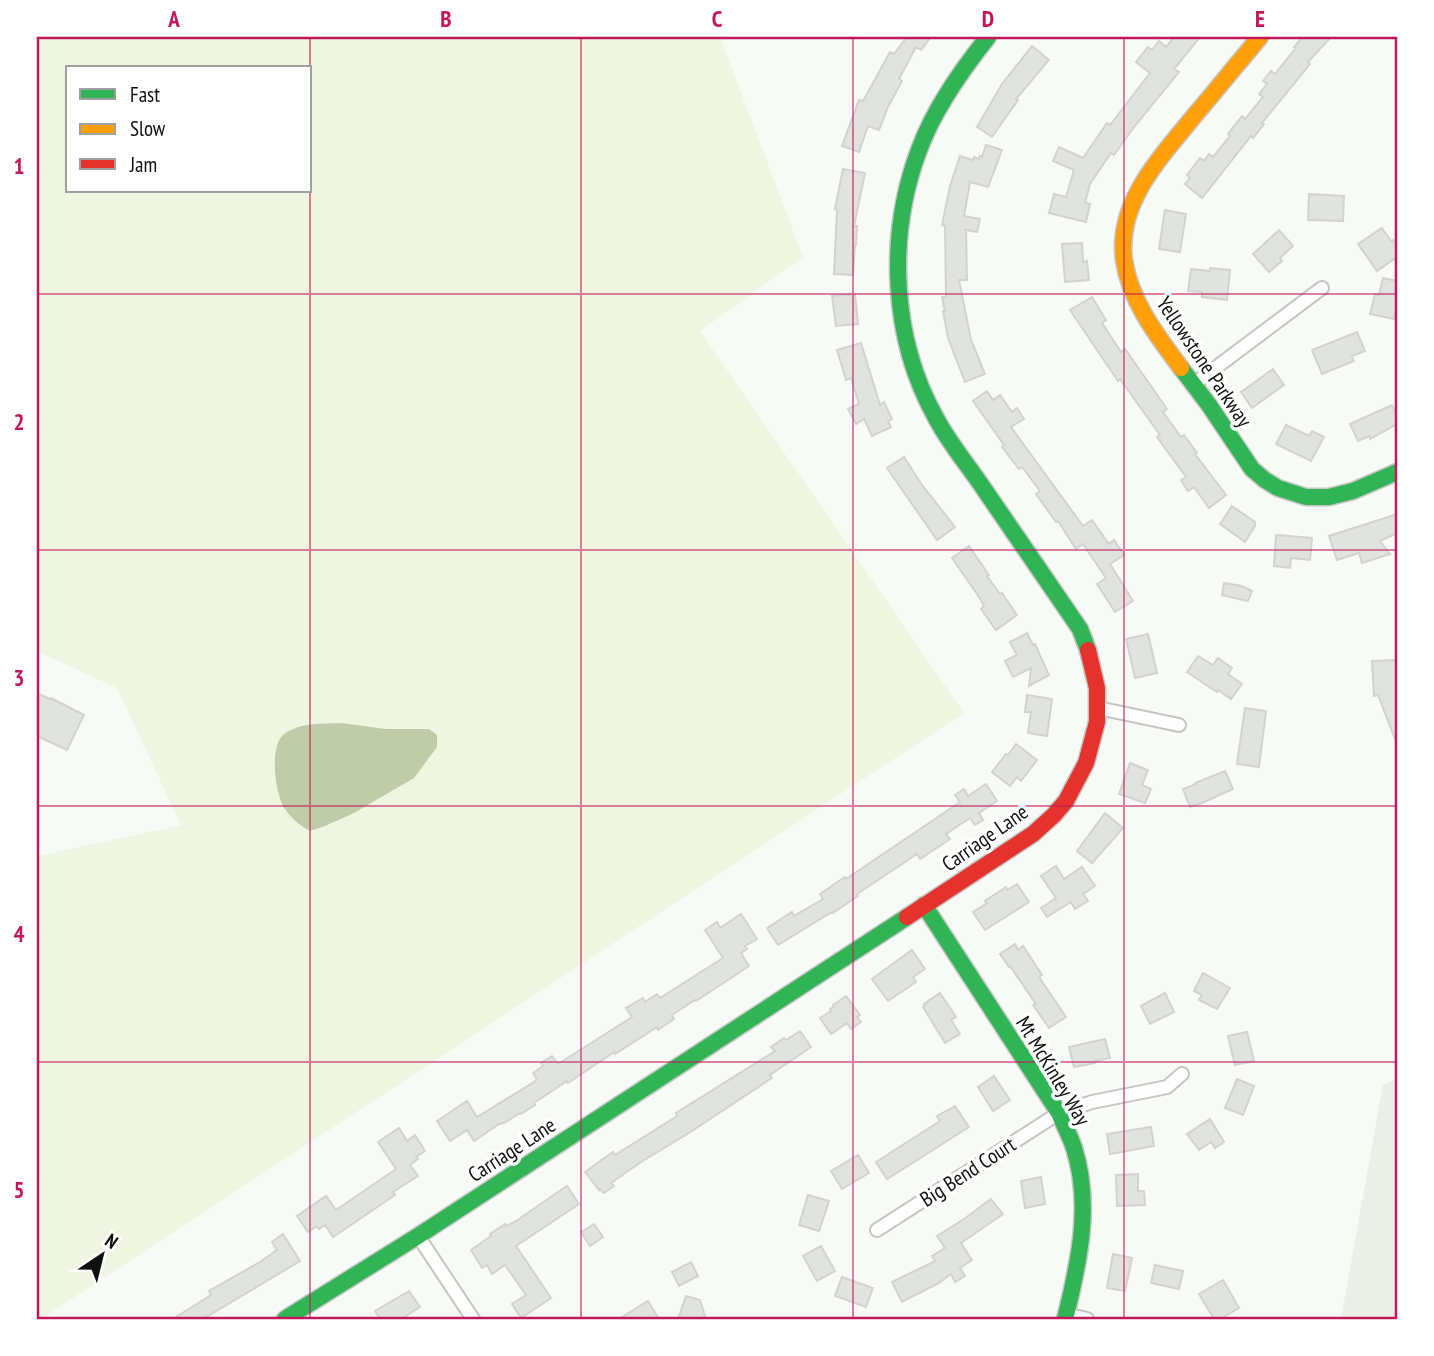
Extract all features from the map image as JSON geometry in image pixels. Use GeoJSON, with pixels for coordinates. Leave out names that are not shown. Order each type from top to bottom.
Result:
{"type":"FeatureCollection","features":[{"type":"Feature","properties":{"kind":"street","name":"Carriage Lane"},"geometry":{"type":"LineString","coordinates":[[285,1319],[418,1236],[1034,834],[1056,813],[1082,772],[1093,740],[1098,708],[1086,643],[1080,629],[936,419],[919,382],[906,341],[900,301],[898,257],[901,224],[907,186],[919,148],[959,77],[988,37]]}},
{"type":"Feature","properties":{"kind":"street","name":"Yellowstone Parkway"},"geometry":{"type":"LineString","coordinates":[[1259,37],[1151,169],[1136,193],[1123,236],[1132,291],[1152,327],[1254,471],[1270,484],[1309,498],[1326,498],[1397,472]]}},
{"type":"Feature","properties":{"kind":"street"},"geometry":{"type":"LineString","coordinates":[[1194,384],[1322,288]]}},
{"type":"Feature","properties":{"kind":"street"},"geometry":{"type":"LineString","coordinates":[[1098,708],[1179,724]]}},
{"type":"Feature","properties":{"kind":"street","name":"Mt McKinley Way"},"geometry":{"type":"LineString","coordinates":[[924,905],[1059,1114],[1073,1148],[1083,1198],[1082,1230],[1065,1317]]}},
{"type":"Feature","properties":{"kind":"street","name":"Big Bend Court"},"geometry":{"type":"LineString","coordinates":[[877,1230],[1059,1114],[1092,1101],[1167,1087],[1182,1074]]}},
{"type":"Feature","properties":{"kind":"street"},"geometry":{"type":"LineString","coordinates":[[418,1236],[473,1319]]}},
{"type":"Feature","properties":{"kind":"street"},"geometry":{"type":"LineString","coordinates":[[1065,1317],[1087,1319]]}},
{"type":"Feature","properties":{"kind":"shaded area"},"geometry":{"type":"Polygon","coordinates":[[[37,37],[720,37],[803,257],[700,331],[964,713],[41,1319],[37,1319],[37,856],[181,825],[117,688],[37,651],[37,37]]]}},
{"type":"Feature","properties":{"kind":"shaded area"},"geometry":{"type":"Polygon","coordinates":[[[342,723],[385,729],[429,729],[437,735],[437,747],[414,778],[354,813],[310,831],[293,819],[281,802],[276,783],[276,750],[283,735],[296,728],[342,723]]]}},
{"type":"Feature","properties":{"kind":"shaded area"},"geometry":{"type":"Polygon","coordinates":[[[1397,1079],[1397,1319],[1341,1319],[1383,1085],[1397,1079]]]}},
{"type":"Feature","properties":{"kind":"building"},"geometry":{"type":"Polygon","coordinates":[[[904,37],[931,37],[921,50],[916,47],[899,79],[902,81],[879,130],[868,126],[859,152],[842,146],[859,100],[863,101],[890,52],[894,54],[906,38],[904,37]]]}},
{"type":"Feature","properties":{"kind":"building"},"geometry":{"type":"Polygon","coordinates":[[[1174,37],[1200,37],[1174,69],[1179,72],[1114,155],[1111,153],[1090,184],[1085,203],[1090,204],[1086,222],[1049,213],[1054,194],[1066,197],[1074,170],[1053,161],[1059,147],[1083,158],[1107,123],[1110,125],[1150,73],[1136,62],[1148,47],[1152,50],[1159,41],[1166,47],[1174,37]]]}},
{"type":"Feature","properties":{"kind":"building"},"geometry":{"type":"Polygon","coordinates":[[[1303,37],[1331,37],[1308,62],[1310,64],[1262,123],[1264,124],[1253,138],[1251,136],[1202,198],[1185,184],[1190,178],[1187,175],[1200,158],[1204,161],[1209,154],[1213,157],[1242,116],[1245,119],[1263,97],[1259,94],[1267,84],[1263,81],[1271,71],[1275,74],[1303,37]]]}},
{"type":"Feature","properties":{"kind":"building"},"geometry":{"type":"Polygon","coordinates":[[[1032,46],[1049,60],[1016,99],[1018,100],[992,137],[977,127],[1002,84],[1032,46]]]}},
{"type":"Feature","properties":{"kind":"building"},"geometry":{"type":"Polygon","coordinates":[[[986,145],[1002,150],[988,187],[970,182],[964,216],[980,219],[977,232],[966,230],[967,280],[959,280],[971,340],[985,374],[965,382],[948,338],[943,311],[942,297],[946,297],[945,226],[942,225],[950,186],[960,156],[979,159],[986,145]]]}},
{"type":"Feature","properties":{"kind":"building"},"geometry":{"type":"Polygon","coordinates":[[[843,169],[865,173],[854,226],[857,226],[853,275],[834,274],[835,209],[843,169]]]}},
{"type":"Feature","properties":{"kind":"building"},"geometry":{"type":"Polygon","coordinates":[[[1309,194],[1344,196],[1343,221],[1308,220],[1309,194]]]}},
{"type":"Feature","properties":{"kind":"building"},"geometry":{"type":"Polygon","coordinates":[[[1165,210],[1186,214],[1180,252],[1159,249],[1165,210]]]}},
{"type":"Feature","properties":{"kind":"building"},"geometry":{"type":"Polygon","coordinates":[[[1382,228],[1397,246],[1397,257],[1377,271],[1358,244],[1382,228]]]}},
{"type":"Feature","properties":{"kind":"building"},"geometry":{"type":"Polygon","coordinates":[[[1279,230],[1293,246],[1269,272],[1253,254],[1279,230]]]}},
{"type":"Feature","properties":{"kind":"building"},"geometry":{"type":"Polygon","coordinates":[[[1082,243],[1083,262],[1087,261],[1089,280],[1065,282],[1062,244],[1082,243]]]}},
{"type":"Feature","properties":{"kind":"building"},"geometry":{"type":"Polygon","coordinates":[[[1210,268],[1230,270],[1227,300],[1202,297],[1202,292],[1188,291],[1191,269],[1210,271],[1210,268]]]}},
{"type":"Feature","properties":{"kind":"building"},"geometry":{"type":"Polygon","coordinates":[[[1383,278],[1397,281],[1394,319],[1370,314],[1383,278]]]}},
{"type":"Feature","properties":{"kind":"building"},"geometry":{"type":"Polygon","coordinates":[[[855,294],[858,324],[836,326],[832,296],[855,294]]]}},
{"type":"Feature","properties":{"kind":"building"},"geometry":{"type":"Polygon","coordinates":[[[1092,297],[1106,320],[1102,323],[1121,352],[1125,349],[1167,409],[1163,412],[1181,437],[1184,435],[1226,495],[1209,508],[1194,487],[1188,491],[1181,480],[1186,477],[1157,437],[1160,435],[1120,379],[1118,381],[1070,310],[1092,297]]]}},
{"type":"Feature","properties":{"kind":"building"},"geometry":{"type":"Polygon","coordinates":[[[1357,332],[1365,351],[1352,356],[1354,361],[1322,374],[1312,350],[1357,332]]]}},
{"type":"Feature","properties":{"kind":"building"},"geometry":{"type":"Polygon","coordinates":[[[861,343],[880,405],[884,402],[892,419],[888,421],[891,427],[872,436],[864,419],[856,424],[848,409],[859,404],[851,378],[846,380],[837,350],[861,343]]]}},
{"type":"Feature","properties":{"kind":"building"},"geometry":{"type":"Polygon","coordinates":[[[1273,369],[1284,385],[1252,408],[1241,392],[1273,369]]]}},
{"type":"Feature","properties":{"kind":"building"},"geometry":{"type":"Polygon","coordinates":[[[987,391],[993,400],[1000,395],[1012,412],[1017,408],[1024,419],[1011,427],[1083,526],[1092,520],[1109,544],[1114,540],[1124,555],[1110,564],[1133,601],[1115,612],[1097,584],[1106,578],[1083,544],[1076,549],[1036,494],[1040,491],[1002,447],[1004,445],[973,401],[987,391]]]}},
{"type":"Feature","properties":{"kind":"building"},"geometry":{"type":"Polygon","coordinates":[[[1392,405],[1397,424],[1370,439],[1369,436],[1358,441],[1350,424],[1392,405]]]}},
{"type":"Feature","properties":{"kind":"building"},"geometry":{"type":"Polygon","coordinates":[[[1286,425],[1309,436],[1312,431],[1324,437],[1311,461],[1276,444],[1286,425]]]}},
{"type":"Feature","properties":{"kind":"building"},"geometry":{"type":"Polygon","coordinates":[[[904,457],[955,527],[937,540],[887,468],[904,457]]]}},
{"type":"Feature","properties":{"kind":"building"},"geometry":{"type":"Polygon","coordinates":[[[1232,506],[1255,522],[1245,542],[1220,524],[1232,506]]]}},
{"type":"Feature","properties":{"kind":"building"},"geometry":{"type":"Polygon","coordinates":[[[1397,514],[1397,533],[1380,541],[1390,554],[1362,563],[1359,553],[1337,560],[1329,536],[1397,514]]]}},
{"type":"Feature","properties":{"kind":"building"},"geometry":{"type":"Polygon","coordinates":[[[1276,535],[1312,538],[1310,560],[1291,558],[1290,568],[1274,566],[1276,535]]]}},
{"type":"Feature","properties":{"kind":"building"},"geometry":{"type":"Polygon","coordinates":[[[969,546],[989,575],[987,576],[1017,615],[996,630],[981,609],[984,606],[979,597],[952,558],[969,546]]]}},
{"type":"Feature","properties":{"kind":"building"},"geometry":{"type":"Polygon","coordinates":[[[1224,583],[1252,591],[1248,601],[1222,595],[1224,583]]]}},
{"type":"Feature","properties":{"kind":"building"},"geometry":{"type":"Polygon","coordinates":[[[1027,633],[1049,675],[1029,686],[1031,668],[1013,677],[1005,661],[1017,655],[1010,642],[1027,633]]]}},
{"type":"Feature","properties":{"kind":"building"},"geometry":{"type":"Polygon","coordinates":[[[1148,634],[1157,673],[1135,678],[1126,639],[1148,634]]]}},
{"type":"Feature","properties":{"kind":"building"},"geometry":{"type":"Polygon","coordinates":[[[1198,656],[1213,665],[1218,658],[1232,668],[1228,674],[1242,684],[1231,699],[1187,672],[1198,656]]]}},
{"type":"Feature","properties":{"kind":"building"},"geometry":{"type":"Polygon","coordinates":[[[1396,660],[1396,742],[1378,695],[1374,696],[1372,661],[1396,660]]]}},
{"type":"Feature","properties":{"kind":"building"},"geometry":{"type":"Polygon","coordinates":[[[37,693],[84,715],[67,750],[37,736],[37,693]]]}},
{"type":"Feature","properties":{"kind":"building"},"geometry":{"type":"Polygon","coordinates":[[[1027,695],[1052,699],[1047,736],[1028,733],[1031,712],[1025,712],[1027,695]]]}},
{"type":"Feature","properties":{"kind":"building"},"geometry":{"type":"Polygon","coordinates":[[[1245,708],[1266,711],[1259,767],[1237,764],[1245,708]]]}},
{"type":"Feature","properties":{"kind":"building"},"geometry":{"type":"Polygon","coordinates":[[[1016,744],[1037,760],[1021,781],[1017,777],[1010,786],[992,772],[1016,744]]]}},
{"type":"Feature","properties":{"kind":"building"},"geometry":{"type":"Polygon","coordinates":[[[1130,763],[1148,770],[1142,785],[1151,789],[1145,803],[1119,794],[1130,763]]]}},
{"type":"Feature","properties":{"kind":"building"},"geometry":{"type":"Polygon","coordinates":[[[1225,771],[1233,789],[1190,807],[1183,789],[1225,771]]]}},
{"type":"Feature","properties":{"kind":"building"},"geometry":{"type":"Polygon","coordinates":[[[986,784],[997,801],[979,813],[983,820],[975,825],[970,818],[946,834],[950,839],[920,859],[917,854],[833,913],[778,945],[767,928],[792,912],[794,916],[823,899],[820,894],[960,802],[955,795],[964,789],[968,796],[986,784]]]}},
{"type":"Feature","properties":{"kind":"building"},"geometry":{"type":"Polygon","coordinates":[[[1105,813],[1123,828],[1092,863],[1077,851],[1105,813]]]}},
{"type":"Feature","properties":{"kind":"building"},"geometry":{"type":"Polygon","coordinates":[[[1056,866],[1064,879],[1082,867],[1095,886],[1083,894],[1088,901],[1075,909],[1071,902],[1047,917],[1041,908],[1056,898],[1041,876],[1056,866]]]}},
{"type":"Feature","properties":{"kind":"building"},"geometry":{"type":"Polygon","coordinates":[[[1017,884],[1029,902],[985,930],[973,912],[1006,887],[1007,890],[1017,884]]]}},
{"type":"Feature","properties":{"kind":"building"},"geometry":{"type":"Polygon","coordinates":[[[741,914],[757,939],[745,946],[747,949],[741,953],[749,966],[672,1015],[674,1019],[658,1030],[657,1027],[615,1054],[614,1052],[521,1114],[499,1124],[474,1141],[467,1130],[450,1141],[437,1121],[467,1101],[477,1117],[534,1082],[537,1079],[533,1073],[543,1066],[541,1063],[552,1056],[558,1064],[632,1017],[626,1008],[643,998],[645,1002],[657,994],[660,998],[723,958],[705,930],[717,922],[720,928],[741,914]]]}},
{"type":"Feature","properties":{"kind":"building"},"geometry":{"type":"Polygon","coordinates":[[[1015,944],[1018,950],[1023,946],[1042,975],[1039,977],[1066,1017],[1049,1028],[1033,1005],[1036,1004],[1000,954],[1015,944]]]}},
{"type":"Feature","properties":{"kind":"building"},"geometry":{"type":"Polygon","coordinates":[[[912,950],[925,969],[913,977],[916,982],[888,1001],[872,979],[912,950]]]}},
{"type":"Feature","properties":{"kind":"building"},"geometry":{"type":"Polygon","coordinates":[[[1203,973],[1230,988],[1217,1009],[1199,1000],[1202,995],[1194,991],[1203,973]]]}},
{"type":"Feature","properties":{"kind":"building"},"geometry":{"type":"Polygon","coordinates":[[[940,993],[956,1017],[951,1020],[960,1034],[945,1043],[923,1007],[940,993]]]}},
{"type":"Feature","properties":{"kind":"building"},"geometry":{"type":"Polygon","coordinates":[[[1165,993],[1174,1012],[1150,1024],[1141,1006],[1165,993]]]}},
{"type":"Feature","properties":{"kind":"building"},"geometry":{"type":"Polygon","coordinates":[[[846,996],[860,1015],[857,1017],[861,1022],[851,1029],[847,1023],[831,1034],[820,1018],[846,996]]]}},
{"type":"Feature","properties":{"kind":"building"},"geometry":{"type":"Polygon","coordinates":[[[800,1031],[811,1047],[770,1075],[772,1078],[611,1183],[614,1186],[604,1193],[585,1172],[613,1152],[615,1155],[677,1116],[676,1113],[775,1051],[771,1047],[784,1038],[786,1040],[800,1031]]]}},
{"type":"Feature","properties":{"kind":"building"},"geometry":{"type":"Polygon","coordinates":[[[1247,1032],[1254,1061],[1235,1065],[1228,1036],[1247,1032]]]}},
{"type":"Feature","properties":{"kind":"building"},"geometry":{"type":"Polygon","coordinates":[[[1105,1039],[1110,1058],[1074,1067],[1069,1047],[1105,1039]]]}},
{"type":"Feature","properties":{"kind":"building"},"geometry":{"type":"Polygon","coordinates":[[[994,1076],[1010,1100],[993,1111],[978,1087],[994,1076]]]}},
{"type":"Feature","properties":{"kind":"building"},"geometry":{"type":"Polygon","coordinates":[[[1237,1079],[1254,1086],[1243,1115],[1225,1108],[1237,1079]]]}},
{"type":"Feature","properties":{"kind":"building"},"geometry":{"type":"Polygon","coordinates":[[[955,1106],[969,1127],[887,1179],[876,1162],[940,1121],[937,1116],[955,1106]]]}},
{"type":"Feature","properties":{"kind":"building"},"geometry":{"type":"Polygon","coordinates":[[[1210,1119],[1224,1142],[1215,1148],[1211,1142],[1199,1150],[1187,1134],[1210,1119]]]}},
{"type":"Feature","properties":{"kind":"building"},"geometry":{"type":"Polygon","coordinates":[[[1151,1127],[1154,1146],[1110,1154],[1107,1134],[1151,1127]]]}},
{"type":"Feature","properties":{"kind":"building"},"geometry":{"type":"Polygon","coordinates":[[[399,1128],[407,1141],[415,1135],[425,1151],[410,1165],[418,1176],[333,1237],[325,1225],[319,1229],[317,1226],[308,1232],[297,1216],[326,1196],[336,1210],[396,1169],[378,1142],[399,1128]]]}},
{"type":"Feature","properties":{"kind":"building"},"geometry":{"type":"Polygon","coordinates":[[[858,1155],[869,1173],[842,1189],[831,1171],[858,1155]]]}},
{"type":"Feature","properties":{"kind":"building"},"geometry":{"type":"Polygon","coordinates":[[[1138,1174],[1138,1191],[1144,1191],[1145,1205],[1117,1206],[1116,1175],[1138,1174]]]}},
{"type":"Feature","properties":{"kind":"building"},"geometry":{"type":"Polygon","coordinates":[[[1041,1177],[1045,1204],[1025,1208],[1021,1181],[1041,1177]]]}},
{"type":"Feature","properties":{"kind":"building"},"geometry":{"type":"Polygon","coordinates":[[[567,1186],[579,1204],[516,1246],[551,1298],[521,1318],[512,1304],[526,1295],[505,1265],[492,1274],[487,1265],[482,1268],[471,1250],[505,1224],[506,1226],[516,1221],[567,1186]]]}},
{"type":"Feature","properties":{"kind":"building"},"geometry":{"type":"Polygon","coordinates":[[[808,1195],[829,1201],[819,1231],[799,1225],[808,1195]]]}},
{"type":"Feature","properties":{"kind":"building"},"geometry":{"type":"Polygon","coordinates":[[[991,1199],[1003,1214],[961,1243],[972,1260],[960,1268],[965,1276],[955,1282],[951,1274],[902,1302],[892,1282],[935,1261],[932,1256],[945,1248],[937,1236],[991,1199]]]}},
{"type":"Feature","properties":{"kind":"building"},"geometry":{"type":"Polygon","coordinates":[[[594,1224],[603,1237],[590,1246],[581,1232],[594,1224]]]}},
{"type":"Feature","properties":{"kind":"building"},"geometry":{"type":"Polygon","coordinates":[[[283,1234],[300,1261],[203,1319],[173,1319],[211,1295],[209,1291],[277,1250],[272,1242],[283,1234]]]}},
{"type":"Feature","properties":{"kind":"building"},"geometry":{"type":"Polygon","coordinates":[[[821,1246],[835,1271],[817,1281],[803,1256],[821,1246]]]}},
{"type":"Feature","properties":{"kind":"building"},"geometry":{"type":"Polygon","coordinates":[[[1113,1254],[1132,1258],[1125,1291],[1107,1288],[1113,1254]]]}},
{"type":"Feature","properties":{"kind":"building"},"geometry":{"type":"Polygon","coordinates":[[[691,1262],[698,1276],[679,1286],[672,1272],[691,1262]]]}},
{"type":"Feature","properties":{"kind":"building"},"geometry":{"type":"Polygon","coordinates":[[[1155,1265],[1183,1271],[1179,1289],[1151,1283],[1155,1265]]]}},
{"type":"Feature","properties":{"kind":"building"},"geometry":{"type":"Polygon","coordinates":[[[842,1277],[873,1288],[866,1307],[835,1296],[842,1277]]]}},
{"type":"Feature","properties":{"kind":"building"},"geometry":{"type":"Polygon","coordinates":[[[1223,1280],[1239,1308],[1220,1319],[1214,1319],[1199,1294],[1223,1280]]]}},
{"type":"Feature","properties":{"kind":"building"},"geometry":{"type":"Polygon","coordinates":[[[409,1291],[420,1307],[401,1319],[380,1319],[375,1311],[409,1291]]]}},
{"type":"Feature","properties":{"kind":"building"},"geometry":{"type":"Polygon","coordinates":[[[686,1296],[700,1300],[706,1319],[678,1319],[686,1296]]]}},
{"type":"Feature","properties":{"kind":"building"},"geometry":{"type":"Polygon","coordinates":[[[648,1301],[659,1319],[619,1319],[648,1301]]]}},
{"type":"Feature","properties":{"kind":"traffic: fast"},"geometry":{"type":"LineString","coordinates":[[988,37],[940,105],[919,150],[902,216],[898,251],[902,320],[921,387],[941,427],[1080,629],[1088,650]]}},
{"type":"Feature","properties":{"kind":"traffic: fast"},"geometry":{"type":"LineString","coordinates":[[1181,368],[1252,469],[1278,488],[1306,497],[1329,497],[1353,491],[1397,472]]}},
{"type":"Feature","properties":{"kind":"traffic: fast"},"geometry":{"type":"LineString","coordinates":[[924,905],[1059,1113],[1074,1148],[1082,1190],[1082,1233],[1065,1319]]}},
{"type":"Feature","properties":{"kind":"traffic: fast"},"geometry":{"type":"LineString","coordinates":[[285,1319],[418,1236],[907,917]]}},
{"type":"Feature","properties":{"kind":"traffic: slow"},"geometry":{"type":"LineString","coordinates":[[1181,368],[1146,317],[1132,290],[1124,260],[1123,239],[1127,219],[1134,199],[1156,164],[1260,37]]}},
{"type":"Feature","properties":{"kind":"traffic: jam"},"geometry":{"type":"LineString","coordinates":[[907,917],[1033,834],[1066,801],[1086,763],[1097,722],[1097,688],[1088,650]]}}]}
